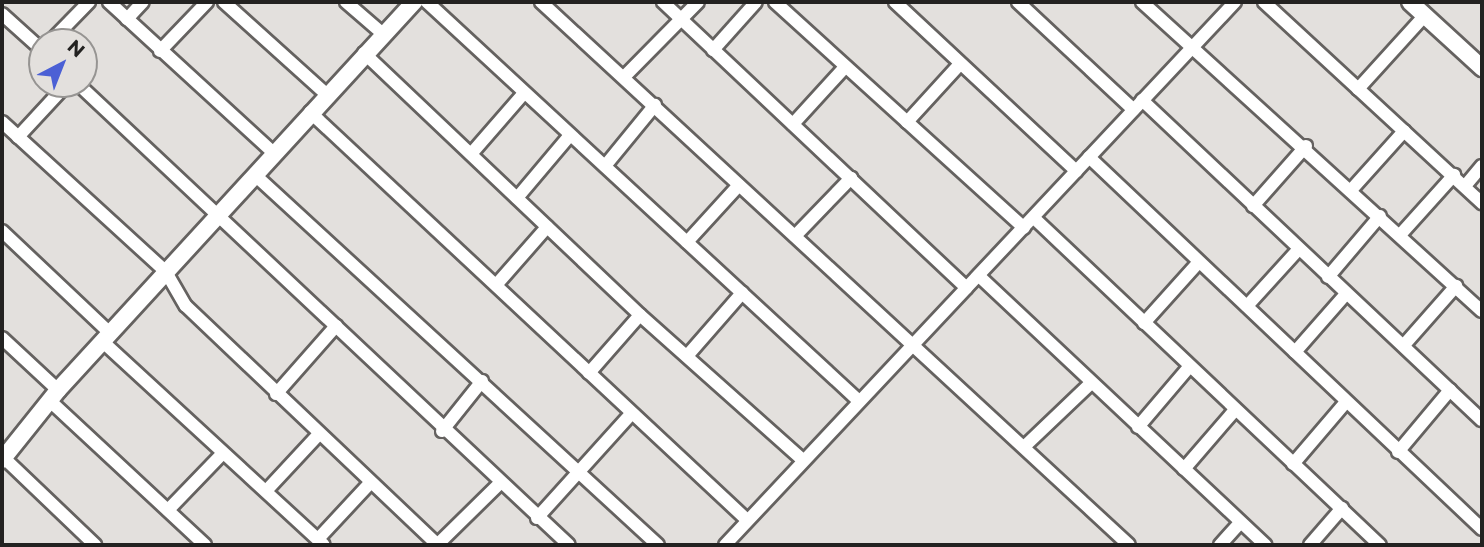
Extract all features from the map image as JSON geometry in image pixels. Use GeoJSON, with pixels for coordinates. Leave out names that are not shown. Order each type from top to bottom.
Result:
{"type":"FeatureCollection","features":[{"type":"Feature","properties":{"kind":"street"},"geometry":{"type":"LineString","coordinates":[[64,28],[89,2]]}},
{"type":"Feature","properties":{"kind":"street"},"geometry":{"type":"LineString","coordinates":[[108,2],[274,153]]}},
{"type":"Feature","properties":{"kind":"street"},"geometry":{"type":"LineString","coordinates":[[127,19],[143,2]]}},
{"type":"Feature","properties":{"kind":"street"},"geometry":{"type":"LineString","coordinates":[[160,51],[207,2]]}},
{"type":"Feature","properties":{"kind":"street"},"geometry":{"type":"LineString","coordinates":[[225,2],[326,94]]}},
{"type":"Feature","properties":{"kind":"street"},"geometry":{"type":"LineString","coordinates":[[346,2],[383,34]]}},
{"type":"Feature","properties":{"kind":"street"},"geometry":{"type":"LineString","coordinates":[[95,545],[2,458],[53,395],[326,94],[414,2]]}},
{"type":"Feature","properties":{"kind":"street"},"geometry":{"type":"LineString","coordinates":[[427,2],[859,401]]}},
{"type":"Feature","properties":{"kind":"street"},"geometry":{"type":"LineString","coordinates":[[541,2],[912,346],[1025,446],[1129,545]]}},
{"type":"Feature","properties":{"kind":"street"},"geometry":{"type":"LineString","coordinates":[[663,2],[967,288]]}},
{"type":"Feature","properties":{"kind":"street"},"geometry":{"type":"LineString","coordinates":[[624,77],[698,2]]}},
{"type":"Feature","properties":{"kind":"street"},"geometry":{"type":"LineString","coordinates":[[713,50],[756,2]]}},
{"type":"Feature","properties":{"kind":"street"},"geometry":{"type":"LineString","coordinates":[[775,2],[1024,228]]}},
{"type":"Feature","properties":{"kind":"street"},"geometry":{"type":"LineString","coordinates":[[1018,2],[1253,206],[1482,420]]}},
{"type":"Feature","properties":{"kind":"street"},"geometry":{"type":"LineString","coordinates":[[1142,2],[1306,146],[1482,311]]}},
{"type":"Feature","properties":{"kind":"street"},"geometry":{"type":"LineString","coordinates":[[725,545],[1235,2]]}},
{"type":"Feature","properties":{"kind":"street"},"geometry":{"type":"LineString","coordinates":[[1264,2],[1482,203]]}},
{"type":"Feature","properties":{"kind":"street"},"geometry":{"type":"LineString","coordinates":[[1410,2],[1481,66]]}},
{"type":"Feature","properties":{"kind":"street"},"geometry":{"type":"LineString","coordinates":[[899,3],[959,65],[1076,171]]}},
{"type":"Feature","properties":{"kind":"street"},"geometry":{"type":"LineString","coordinates":[[2,14],[28,37]]}},
{"type":"Feature","properties":{"kind":"street"},"geometry":{"type":"LineString","coordinates":[[1358,89],[1424,15]]}},
{"type":"Feature","properties":{"kind":"street"},"geometry":{"type":"LineString","coordinates":[[364,53],[640,315],[803,460]]}},
{"type":"Feature","properties":{"kind":"street"},"geometry":{"type":"LineString","coordinates":[[907,122],[959,65]]}},
{"type":"Feature","properties":{"kind":"street"},"geometry":{"type":"LineString","coordinates":[[793,124],[845,66]]}},
{"type":"Feature","properties":{"kind":"street"},"geometry":{"type":"LineString","coordinates":[[471,154],[524,93]]}},
{"type":"Feature","properties":{"kind":"street"},"geometry":{"type":"LineString","coordinates":[[18,137],[54,98]]}},
{"type":"Feature","properties":{"kind":"street"},"geometry":{"type":"LineString","coordinates":[[93,98],[336,326],[442,431],[569,545]]}},
{"type":"Feature","properties":{"kind":"street"},"geometry":{"type":"LineString","coordinates":[[605,166],[655,105]]}},
{"type":"Feature","properties":{"kind":"street"},"geometry":{"type":"LineString","coordinates":[[310,112],[747,520]]}},
{"type":"Feature","properties":{"kind":"street"},"geometry":{"type":"LineString","coordinates":[[2,122],[166,272],[179,298],[318,435],[438,545],[499,484]]}},
{"type":"Feature","properties":{"kind":"street"},"geometry":{"type":"LineString","coordinates":[[1352,189],[1404,131]]}},
{"type":"Feature","properties":{"kind":"street"},"geometry":{"type":"LineString","coordinates":[[517,198],[570,135]]}},
{"type":"Feature","properties":{"kind":"street"},"geometry":{"type":"LineString","coordinates":[[1253,206],[1306,146]]}},
{"type":"Feature","properties":{"kind":"street"},"geometry":{"type":"LineString","coordinates":[[1089,156],[1198,263],[1247,306],[1482,529]]}},
{"type":"Feature","properties":{"kind":"street"},"geometry":{"type":"LineString","coordinates":[[1465,186],[1482,166]]}},
{"type":"Feature","properties":{"kind":"street"},"geometry":{"type":"LineString","coordinates":[[255,175],[658,545]]}},
{"type":"Feature","properties":{"kind":"street"},"geometry":{"type":"LineString","coordinates":[[1400,235],[1454,175]]}},
{"type":"Feature","properties":{"kind":"street"},"geometry":{"type":"LineString","coordinates":[[795,236],[851,178]]}},
{"type":"Feature","properties":{"kind":"street"},"geometry":{"type":"LineString","coordinates":[[687,242],[739,185]]}},
{"type":"Feature","properties":{"kind":"street"},"geometry":{"type":"LineString","coordinates":[[1328,277],[1380,216]]}},
{"type":"Feature","properties":{"kind":"street"},"geometry":{"type":"LineString","coordinates":[[1034,218],[1234,411],[1380,545]]}},
{"type":"Feature","properties":{"kind":"street"},"geometry":{"type":"LineString","coordinates":[[497,284],[547,227]]}},
{"type":"Feature","properties":{"kind":"street"},"geometry":{"type":"LineString","coordinates":[[2,231],[223,453],[321,542],[370,483]]}},
{"type":"Feature","properties":{"kind":"street"},"geometry":{"type":"LineString","coordinates":[[1247,306],[1298,250]]}},
{"type":"Feature","properties":{"kind":"street"},"geometry":{"type":"LineString","coordinates":[[1144,323],[1198,263]]}},
{"type":"Feature","properties":{"kind":"street"},"geometry":{"type":"LineString","coordinates":[[979,276],[1090,384],[1265,545]]}},
{"type":"Feature","properties":{"kind":"street"},"geometry":{"type":"LineString","coordinates":[[1404,345],[1456,286]]}},
{"type":"Feature","properties":{"kind":"street"},"geometry":{"type":"LineString","coordinates":[[687,356],[742,293]]}},
{"type":"Feature","properties":{"kind":"street"},"geometry":{"type":"LineString","coordinates":[[1295,352],[1346,294]]}},
{"type":"Feature","properties":{"kind":"street"},"geometry":{"type":"LineString","coordinates":[[589,373],[640,315]]}},
{"type":"Feature","properties":{"kind":"street"},"geometry":{"type":"LineString","coordinates":[[276,394],[336,326]]}},
{"type":"Feature","properties":{"kind":"street"},"geometry":{"type":"LineString","coordinates":[[2,338],[53,395],[205,545]]}},
{"type":"Feature","properties":{"kind":"street"},"geometry":{"type":"LineString","coordinates":[[1138,427],[1189,367]]}},
{"type":"Feature","properties":{"kind":"street"},"geometry":{"type":"LineString","coordinates":[[442,431],[482,381]]}},
{"type":"Feature","properties":{"kind":"street"},"geometry":{"type":"LineString","coordinates":[[1025,446],[1090,384]]}},
{"type":"Feature","properties":{"kind":"street"},"geometry":{"type":"LineString","coordinates":[[1398,452],[1450,390]]}},
{"type":"Feature","properties":{"kind":"street"},"geometry":{"type":"LineString","coordinates":[[1293,464],[1346,402]]}},
{"type":"Feature","properties":{"kind":"street"},"geometry":{"type":"LineString","coordinates":[[1184,469],[1234,411]]}},
{"type":"Feature","properties":{"kind":"street"},"geometry":{"type":"LineString","coordinates":[[537,518],[631,414]]}},
{"type":"Feature","properties":{"kind":"street"},"geometry":{"type":"LineString","coordinates":[[266,491],[318,435]]}},
{"type":"Feature","properties":{"kind":"street"},"geometry":{"type":"LineString","coordinates":[[168,510],[223,453]]}},
{"type":"Feature","properties":{"kind":"street"},"geometry":{"type":"LineString","coordinates":[[1310,545],[1342,508]]}},
{"type":"Feature","properties":{"kind":"street"},"geometry":{"type":"LineString","coordinates":[[1220,545],[1240,523]]}}]}
